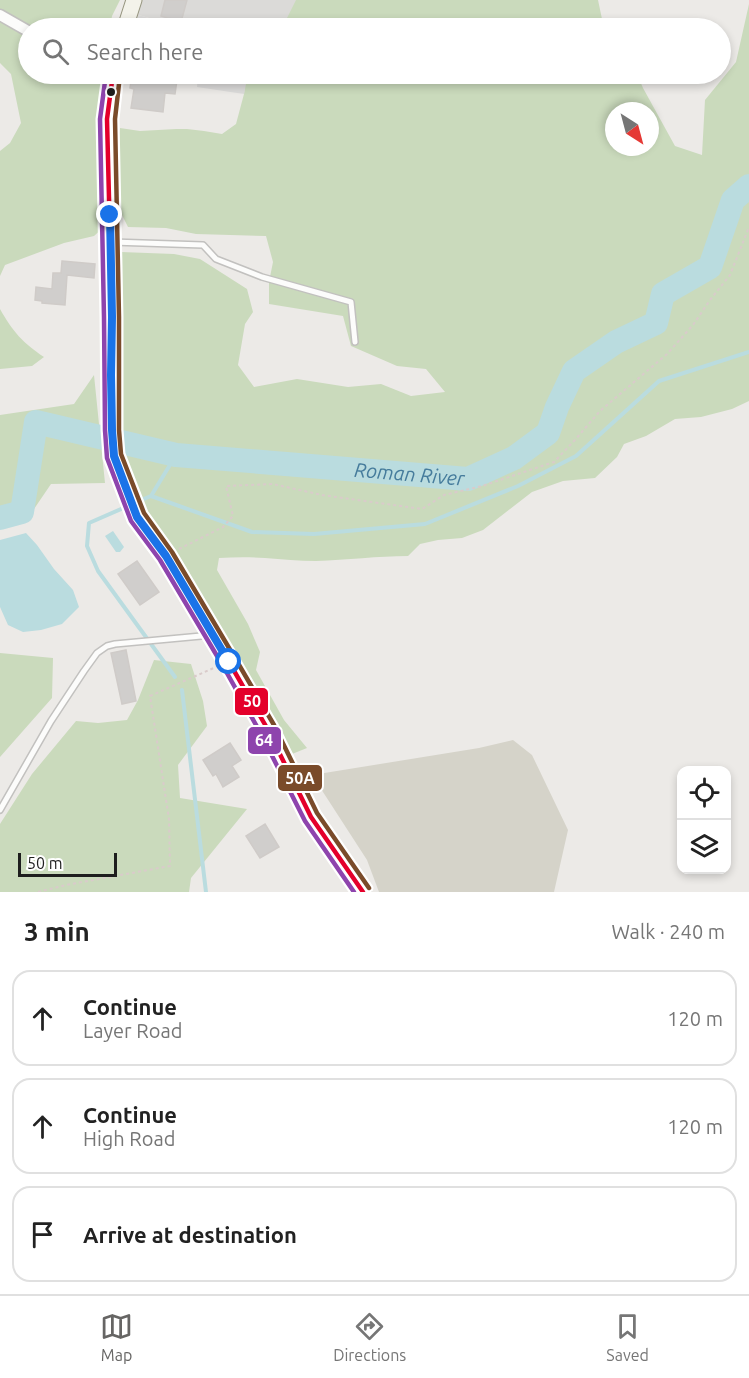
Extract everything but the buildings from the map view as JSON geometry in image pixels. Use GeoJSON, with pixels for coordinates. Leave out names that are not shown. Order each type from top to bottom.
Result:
{"type":"FeatureCollection","features":[{"type":"Feature","properties":{"kind":"main road"},"geometry":{"type":"LineString","coordinates":[[128,18],[134,0]]}},
{"type":"Feature","properties":{"kind":"main road"},"geometry":{"type":"LineString","coordinates":[[112,84],[107,119],[113,451],[137,517],[166,556],[214,635],[267,728],[311,817],[363,892]]}},
{"type":"Feature","properties":{"kind":"street"},"geometry":{"type":"LineString","coordinates":[[0,15],[18,25]]}},
{"type":"Feature","properties":{"kind":"lane"},"geometry":{"type":"LineString","coordinates":[[111,242],[203,244],[216,259],[262,278],[351,302],[355,342]]}},
{"type":"Feature","properties":{"kind":"lane"},"geometry":{"type":"LineString","coordinates":[[0,810],[51,721],[97,653],[115,644],[214,635]]}},
{"type":"Feature","properties":{"kind":"path"},"geometry":{"type":"LineString","coordinates":[[166,556],[223,527],[233,516],[226,486],[273,484],[322,495],[422,509],[444,495],[482,486],[554,462],[600,411],[667,354],[693,325],[730,275],[749,227]]}},
{"type":"Feature","properties":{"kind":"path"},"geometry":{"type":"LineString","coordinates":[[38,892],[170,866],[169,819],[150,696],[229,662]]}},
{"type":"Feature","properties":{"kind":"shaded area"},"geometry":{"type":"Polygon","coordinates":[[[139,0],[308,0],[290,18],[149,18],[132,13],[139,0]]]}},
{"type":"Feature","properties":{"kind":"shaded area"},"geometry":{"type":"Polygon","coordinates":[[[132,13],[149,18],[130,18],[132,13]]]}},
{"type":"Feature","properties":{"kind":"shaded area"},"geometry":{"type":"Polygon","coordinates":[[[197,84],[246,84],[244,94],[197,87],[197,84]]]}},
{"type":"Feature","properties":{"kind":"shaded area"},"geometry":{"type":"Polygon","coordinates":[[[513,740],[532,755],[568,830],[554,892],[379,892],[367,860],[312,775],[479,748],[513,740]]]}},
{"type":"Feature","properties":{"kind":"green space"},"geometry":{"type":"Polygon","coordinates":[[[0,0],[120,0],[112,18],[18,18],[18,84],[101,84],[97,124],[97,175],[103,228],[94,236],[64,243],[5,265],[0,276],[0,151],[10,143],[21,123],[11,74],[0,63],[0,0]]]}},
{"type":"Feature","properties":{"kind":"green space"},"geometry":{"type":"Polygon","coordinates":[[[296,0],[598,0],[602,18],[287,18],[296,0]]]}},
{"type":"Feature","properties":{"kind":"green space"},"geometry":{"type":"Polygon","coordinates":[[[749,4],[749,401],[732,409],[701,417],[675,419],[646,436],[624,444],[617,457],[595,478],[563,481],[532,492],[483,530],[462,538],[420,544],[408,556],[316,561],[254,557],[219,558],[217,570],[248,624],[260,652],[256,670],[284,720],[307,748],[282,758],[219,632],[145,510],[121,457],[116,336],[121,252],[174,254],[200,259],[247,289],[253,312],[245,324],[238,365],[254,387],[297,379],[348,387],[381,384],[411,396],[445,392],[426,369],[397,366],[351,346],[343,316],[269,304],[269,282],[273,262],[266,236],[196,234],[166,228],[128,227],[120,211],[115,153],[120,128],[140,131],[187,129],[222,134],[236,124],[245,84],[641,84],[651,102],[605,102],[605,156],[659,156],[659,117],[675,146],[702,155],[705,100],[718,84],[731,84],[731,68],[736,62],[749,4]]]}},
{"type":"Feature","properties":{"kind":"green space"},"geometry":{"type":"Polygon","coordinates":[[[0,309],[19,336],[44,357],[32,366],[0,369],[0,309]]]}},
{"type":"Feature","properties":{"kind":"green space"},"geometry":{"type":"Polygon","coordinates":[[[94,375],[105,483],[51,484],[34,509],[0,518],[0,415],[74,404],[94,375]]]}},
{"type":"Feature","properties":{"kind":"green space"},"geometry":{"type":"Polygon","coordinates":[[[0,653],[53,658],[52,698],[0,757],[0,653]]]}},
{"type":"Feature","properties":{"kind":"green space"},"geometry":{"type":"Polygon","coordinates":[[[154,660],[191,664],[203,701],[207,726],[178,765],[180,798],[247,809],[191,878],[189,892],[0,892],[0,824],[32,774],[76,721],[98,723],[127,720],[138,700],[154,660]]]}},
{"type":"Feature","properties":{"kind":"water"},"geometry":{"type":"Polygon","coordinates":[[[113,531],[124,547],[120,552],[116,552],[105,536],[113,531]]]}},
{"type":"Feature","properties":{"kind":"water"},"geometry":{"type":"Polygon","coordinates":[[[26,533],[73,590],[79,607],[62,624],[23,632],[8,625],[0,607],[0,540],[26,533]]]}},
{"type":"Feature","properties":{"kind":"waterway","name":"Roman River"},"geometry":{"type":"LineString","coordinates":[[0,518],[22,512],[36,422],[176,455],[468,479],[514,458],[548,433],[574,371],[616,342],[656,323],[663,294],[710,267],[733,200],[749,186]]}},
{"type":"Feature","properties":{"kind":"waterway"},"geometry":{"type":"LineString","coordinates":[[151,496],[252,532],[314,534],[425,524],[518,486],[576,456],[659,381],[749,352]]}},
{"type":"Feature","properties":{"kind":"waterway"},"geometry":{"type":"LineString","coordinates":[[134,503],[151,496],[176,455]]}},
{"type":"Feature","properties":{"kind":"waterway"},"geometry":{"type":"LineString","coordinates":[[128,506],[89,523],[87,546],[98,571],[175,677]]}},
{"type":"Feature","properties":{"kind":"waterway"},"geometry":{"type":"LineString","coordinates":[[182,690],[206,892]]}},
{"type":"Feature","properties":{"kind":"transit line","name":"64"},"geometry":{"type":"LineString","coordinates":[[105,84],[100,119],[107,458],[131,521],[160,560],[223,666],[260,732],[305,821],[354,892]]}},
{"type":"Feature","properties":{"kind":"transit line","name":"50"},"geometry":{"type":"LineString","coordinates":[[112,84],[107,119],[114,456],[137,517],[166,556],[229,662],[267,728],[311,817],[363,892]]}},
{"type":"Feature","properties":{"kind":"transit line","name":"50A"},"geometry":{"type":"LineString","coordinates":[[119,84],[115,119],[121,454],[144,513],[172,552],[274,725],[317,813],[369,888]]}},
{"type":"Feature","properties":{"kind":"route"},"geometry":{"type":"LineString","coordinates":[[110,215],[112,447],[114,456],[137,517],[166,556],[229,662]]}}]}
